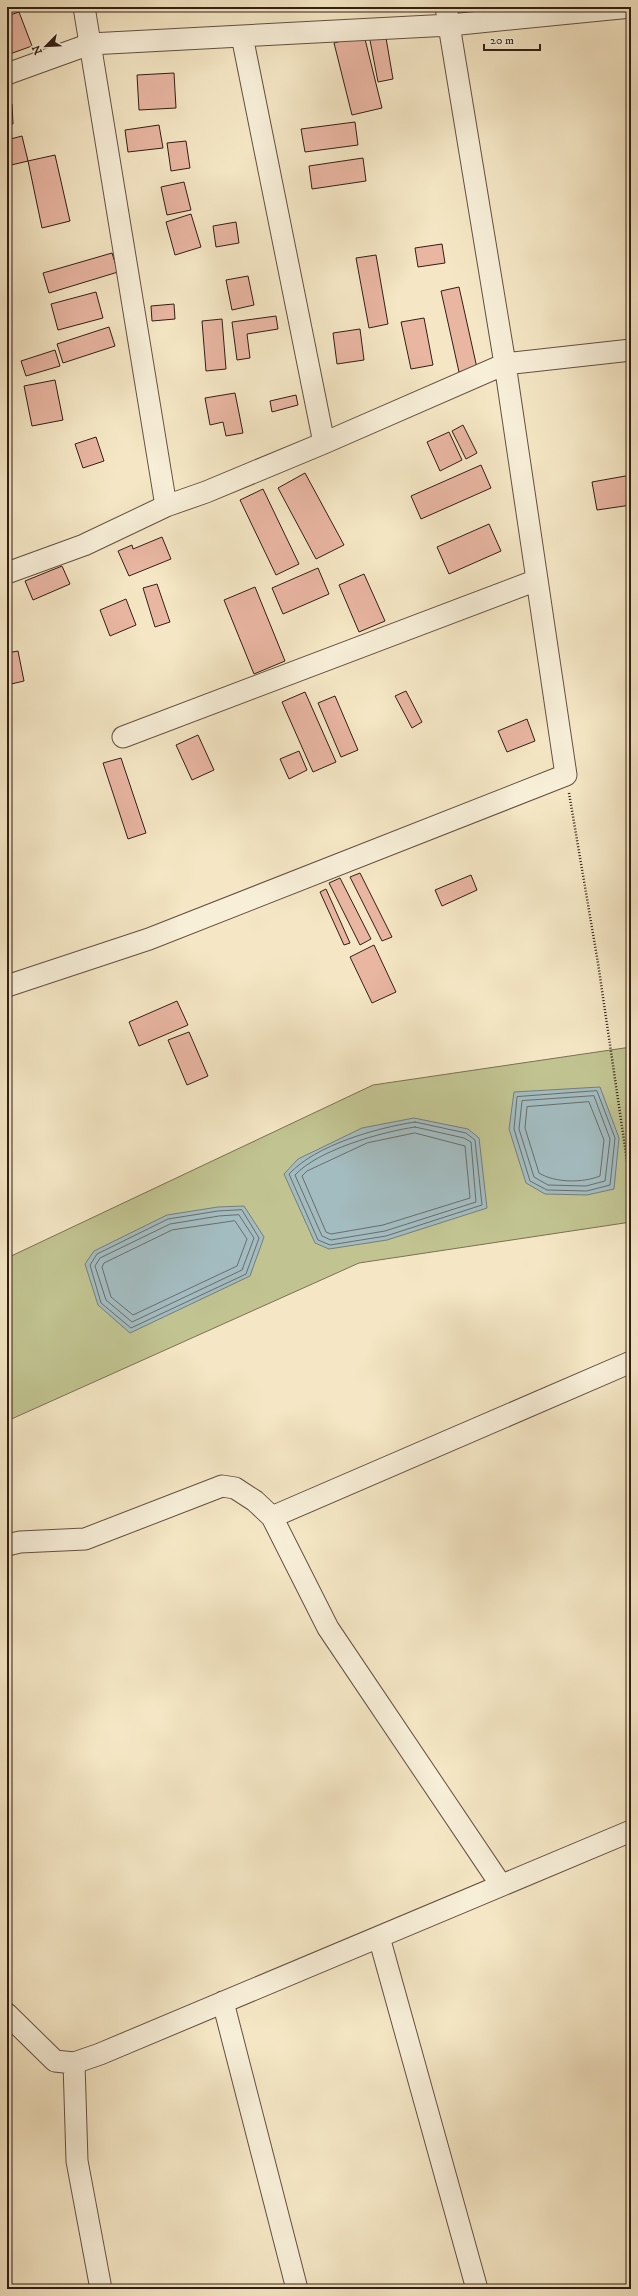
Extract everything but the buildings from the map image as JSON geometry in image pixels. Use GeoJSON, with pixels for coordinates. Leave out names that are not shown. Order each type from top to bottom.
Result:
{"type":"FeatureCollection","features":[{"type":"Feature","properties":{"kind":"street"},"geometry":{"type":"LineString","coordinates":[[84,7],[166,506]]}},
{"type":"Feature","properties":{"kind":"street"},"geometry":{"type":"LineString","coordinates":[[7,74],[90,44],[242,36],[448,16],[631,7]]}},
{"type":"Feature","properties":{"kind":"street"},"geometry":{"type":"LineString","coordinates":[[7,986],[150,939],[566,775],[505,364],[448,16]]}},
{"type":"Feature","properties":{"kind":"street"},"geometry":{"type":"LineString","coordinates":[[242,36],[324,443]]}},
{"type":"Feature","properties":{"kind":"street"},"geometry":{"type":"LineString","coordinates":[[7,573],[84,545],[166,506],[206,492],[324,443],[505,364],[631,350]]}},
{"type":"Feature","properties":{"kind":"street"},"geometry":{"type":"LineString","coordinates":[[123,737],[537,580]]}},
{"type":"Feature","properties":{"kind":"street"},"geometry":{"type":"LineString","coordinates":[[272,1517],[631,1362]]}},
{"type":"Feature","properties":{"kind":"street"},"geometry":{"type":"LineString","coordinates":[[7,1544],[20,1542],[85,1540],[222,1486],[235,1488],[255,1501],[272,1517],[328,1628],[501,1885]]}},
{"type":"Feature","properties":{"kind":"street"},"geometry":{"type":"LineString","coordinates":[[7,2014],[54,2061],[74,2063],[631,1831]]}},
{"type":"Feature","properties":{"kind":"street"},"geometry":{"type":"LineString","coordinates":[[379,1937],[477,2289]]}},
{"type":"Feature","properties":{"kind":"street"},"geometry":{"type":"LineString","coordinates":[[223,2002],[297,2289]]}},
{"type":"Feature","properties":{"kind":"street"},"geometry":{"type":"LineString","coordinates":[[74,2063],[77,2161],[101,2289]]}},
{"type":"Feature","properties":{"kind":"path"},"geometry":{"type":"LineString","coordinates":[[566,775],[598,964],[631,1188]]}},
{"type":"Feature","properties":{"kind":"green space"},"geometry":{"type":"Polygon","coordinates":[[[631,1047],[631,1222],[359,1263],[7,1421],[7,1258],[373,1085],[631,1047]]]}},
{"type":"Feature","properties":{"kind":"water"},"geometry":{"type":"Polygon","coordinates":[[[600,1087],[619,1138],[614,1189],[587,1195],[545,1194],[526,1183],[509,1129],[514,1092],[600,1087]]]}},
{"type":"Feature","properties":{"kind":"water"},"geometry":{"type":"Polygon","coordinates":[[[414,1118],[468,1129],[479,1138],[487,1208],[387,1240],[329,1249],[315,1243],[284,1174],[298,1159],[362,1128],[414,1118]]]}},
{"type":"Feature","properties":{"kind":"water"},"geometry":{"type":"Polygon","coordinates":[[[244,1206],[264,1237],[250,1276],[130,1333],[98,1305],[85,1264],[94,1251],[167,1215],[218,1207],[244,1206]]]}}]}
